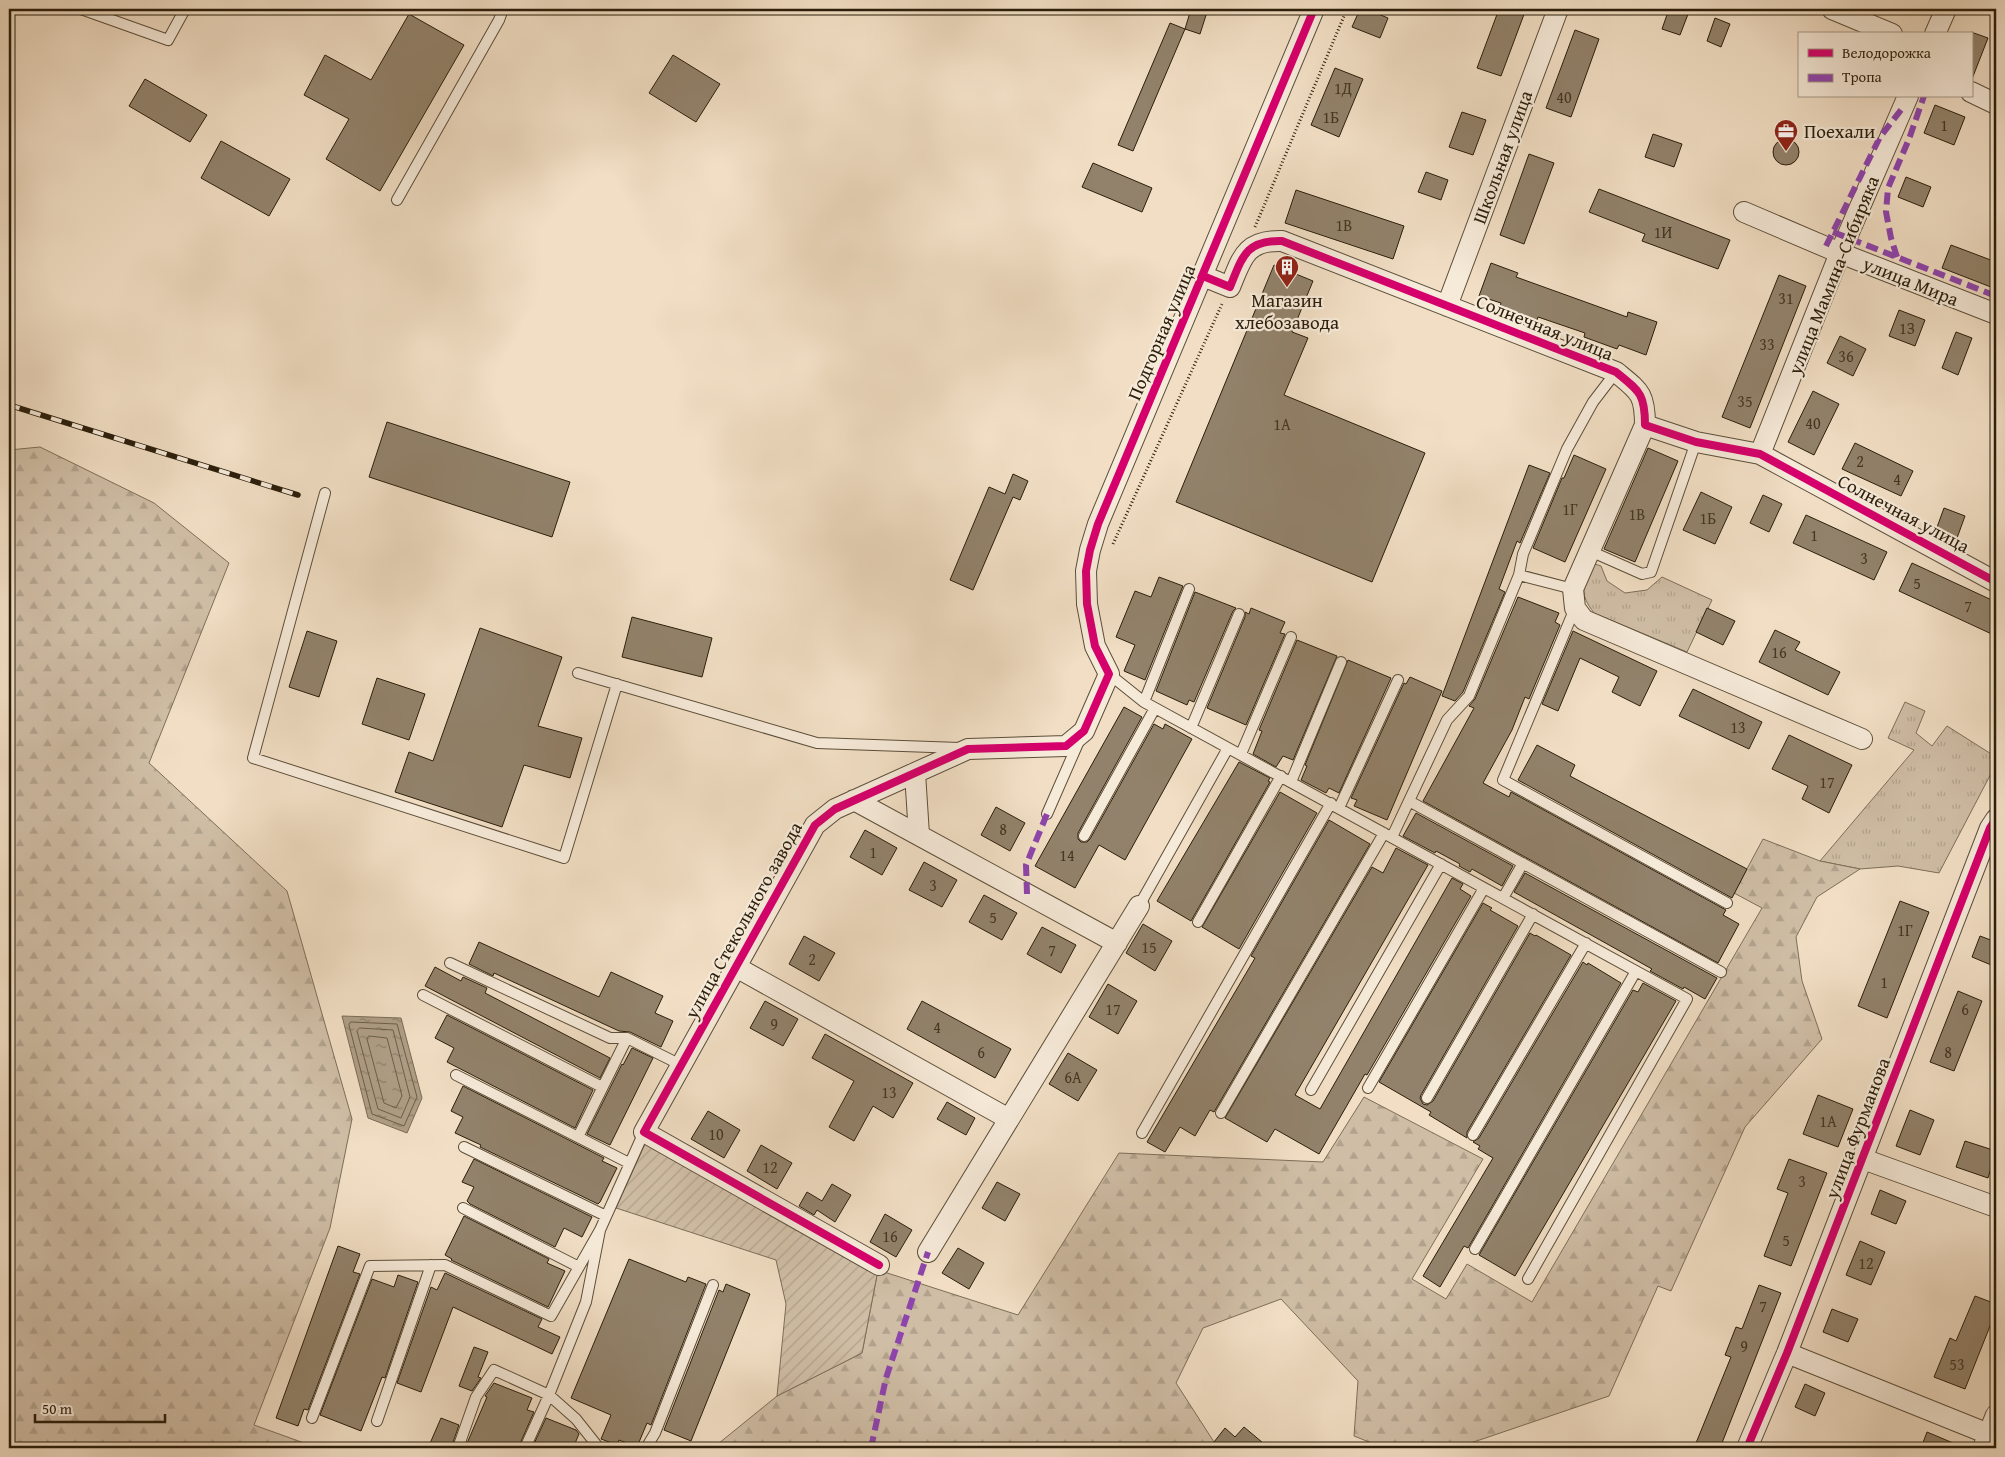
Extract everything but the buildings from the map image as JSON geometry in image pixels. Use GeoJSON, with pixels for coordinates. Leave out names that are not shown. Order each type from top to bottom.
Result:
{"type":"FeatureCollection","features":[{"type":"Feature","properties":{"kind":"street","name":"Подгорная улица"},"geometry":{"type":"LineString","coordinates":[[1109,674],[1095,646],[1087,604],[1086,571],[1098,524],[1314,9]]}},
{"type":"Feature","properties":{"kind":"street","name":"Школьная улица"},"geometry":{"type":"LineString","coordinates":[[1447,306],[1558,9]]}},
{"type":"Feature","properties":{"kind":"street"},"geometry":{"type":"LineString","coordinates":[[1832,9],[1887,32]]}},
{"type":"Feature","properties":{"kind":"street"},"geometry":{"type":"LineString","coordinates":[[1936,32],[1946,9]]}},
{"type":"Feature","properties":{"kind":"street"},"geometry":{"type":"LineString","coordinates":[[1972,92],[1996,104]]}},
{"type":"Feature","properties":{"kind":"street","name":"улица Мамина-Сибиряка"},"geometry":{"type":"LineString","coordinates":[[1760,454],[1840,252],[1907,98]]}},
{"type":"Feature","properties":{"kind":"street","name":"улица Мира"},"geometry":{"type":"LineString","coordinates":[[1744,212],[1996,314]]}},
{"type":"Feature","properties":{"kind":"street","name":"Солнечная улица"},"geometry":{"type":"LineString","coordinates":[[1230,287],[1242,258],[1254,247],[1266,241],[1282,241],[1616,372],[1638,390],[1645,406],[1645,424],[1590,552],[1574,598]]}},
{"type":"Feature","properties":{"kind":"street"},"geometry":{"type":"LineString","coordinates":[[1203,276],[1230,287]]}},
{"type":"Feature","properties":{"kind":"street","name":"Солнечная улица"},"geometry":{"type":"LineString","coordinates":[[1645,424],[1696,442],[1760,454],[1996,582]]}},
{"type":"Feature","properties":{"kind":"street"},"geometry":{"type":"LineString","coordinates":[[1574,598],[1584,620],[1862,739]]}},
{"type":"Feature","properties":{"kind":"street","name":"улица Стекольного завода"},"geometry":{"type":"LineString","coordinates":[[644,1132],[815,824],[835,809],[968,749],[1066,746],[1084,731],[1109,674]]}},
{"type":"Feature","properties":{"kind":"street"},"geometry":{"type":"LineString","coordinates":[[914,773],[919,835]]}},
{"type":"Feature","properties":{"kind":"street"},"geometry":{"type":"LineString","coordinates":[[854,800],[1117,942]]}},
{"type":"Feature","properties":{"kind":"street","name":"улица Фурманова"},"geometry":{"type":"LineString","coordinates":[[1747,1448],[1787,1353],[1990,828],[1996,819]]}},
{"type":"Feature","properties":{"kind":"street"},"geometry":{"type":"LineString","coordinates":[[928,1252],[1139,906]]}},
{"type":"Feature","properties":{"kind":"street"},"geometry":{"type":"LineString","coordinates":[[736,967],[1010,1118]]}},
{"type":"Feature","properties":{"kind":"street"},"geometry":{"type":"LineString","coordinates":[[644,1132],[879,1265]]}},
{"type":"Feature","properties":{"kind":"street"},"geometry":{"type":"LineString","coordinates":[[1863,1159],[1996,1207]]}},
{"type":"Feature","properties":{"kind":"street"},"geometry":{"type":"LineString","coordinates":[[1787,1353],[1989,1440],[1996,1415]]}},
{"type":"Feature","properties":{"kind":"lane"},"geometry":{"type":"LineString","coordinates":[[81,9],[168,40],[184,9]]}},
{"type":"Feature","properties":{"kind":"lane"},"geometry":{"type":"LineString","coordinates":[[397,200],[499,20],[503,9]]}},
{"type":"Feature","properties":{"kind":"lane"},"geometry":{"type":"LineString","coordinates":[[1220,1113],[1409,801],[1447,720],[1469,696],[1519,575],[1523,554],[1566,449],[1593,402],[1616,372]]}},
{"type":"Feature","properties":{"kind":"lane"},"geometry":{"type":"LineString","coordinates":[[1590,552],[1642,574],[1651,572],[1696,442]]}},
{"type":"Feature","properties":{"kind":"lane"},"geometry":{"type":"LineString","coordinates":[[325,493],[254,758],[564,858],[617,684]]}},
{"type":"Feature","properties":{"kind":"lane"},"geometry":{"type":"LineString","coordinates":[[1519,575],[1574,598],[1503,780],[1727,903]]}},
{"type":"Feature","properties":{"kind":"lane"},"geometry":{"type":"LineString","coordinates":[[1144,702],[1189,590]]}},
{"type":"Feature","properties":{"kind":"lane"},"geometry":{"type":"LineString","coordinates":[[1191,728],[1239,614]]}},
{"type":"Feature","properties":{"kind":"lane"},"geometry":{"type":"LineString","coordinates":[[1241,754],[1291,637]]}},
{"type":"Feature","properties":{"kind":"lane"},"geometry":{"type":"LineString","coordinates":[[1291,782],[1341,662]]}},
{"type":"Feature","properties":{"kind":"lane"},"geometry":{"type":"LineString","coordinates":[[578,673],[817,743],[968,749]]}},
{"type":"Feature","properties":{"kind":"lane"},"geometry":{"type":"LineString","coordinates":[[1109,674],[1144,702],[1688,999],[1528,1279]]}},
{"type":"Feature","properties":{"kind":"lane"},"geometry":{"type":"LineString","coordinates":[[1142,1133],[1335,806],[1398,680]]}},
{"type":"Feature","properties":{"kind":"lane"},"geometry":{"type":"LineString","coordinates":[[1084,836],[1156,708]]}},
{"type":"Feature","properties":{"kind":"lane"},"geometry":{"type":"LineString","coordinates":[[1047,814],[1084,731]]}},
{"type":"Feature","properties":{"kind":"lane"},"geometry":{"type":"LineString","coordinates":[[1139,906],[1228,748]]}},
{"type":"Feature","properties":{"kind":"lane"},"geometry":{"type":"LineString","coordinates":[[1198,922],[1281,776]]}},
{"type":"Feature","properties":{"kind":"lane"},"geometry":{"type":"LineString","coordinates":[[1409,801],[1721,972]]}},
{"type":"Feature","properties":{"kind":"lane"},"geometry":{"type":"LineString","coordinates":[[1503,898],[1523,863]]}},
{"type":"Feature","properties":{"kind":"lane"},"geometry":{"type":"LineString","coordinates":[[1312,1090],[1441,864]]}},
{"type":"Feature","properties":{"kind":"lane"},"geometry":{"type":"LineString","coordinates":[[1368,1088],[1484,888]]}},
{"type":"Feature","properties":{"kind":"lane"},"geometry":{"type":"LineString","coordinates":[[1427,1098],[1533,914]]}},
{"type":"Feature","properties":{"kind":"lane"},"geometry":{"type":"LineString","coordinates":[[1473,1135],[1586,943]]}},
{"type":"Feature","properties":{"kind":"lane"},"geometry":{"type":"LineString","coordinates":[[450,963],[610,1038],[627,1038],[681,1065]]}},
{"type":"Feature","properties":{"kind":"lane"},"geometry":{"type":"LineString","coordinates":[[1475,1249],[1636,971]]}},
{"type":"Feature","properties":{"kind":"lane"},"geometry":{"type":"LineString","coordinates":[[423,995],[602,1087]]}},
{"type":"Feature","properties":{"kind":"lane"},"geometry":{"type":"LineString","coordinates":[[578,1137],[627,1038]]}},
{"type":"Feature","properties":{"kind":"lane"},"geometry":{"type":"LineString","coordinates":[[456,1075],[630,1162]]}},
{"type":"Feature","properties":{"kind":"lane"},"geometry":{"type":"LineString","coordinates":[[312,1418],[370,1266],[445,1265],[551,1316],[600,1230],[644,1132]]}},
{"type":"Feature","properties":{"kind":"lane"},"geometry":{"type":"LineString","coordinates":[[464,1147],[606,1216]]}},
{"type":"Feature","properties":{"kind":"lane"},"geometry":{"type":"LineString","coordinates":[[463,1208],[579,1266]]}},
{"type":"Feature","properties":{"kind":"lane"},"geometry":{"type":"LineString","coordinates":[[525,1448],[550,1396],[586,1302],[600,1230]]}},
{"type":"Feature","properties":{"kind":"lane"},"geometry":{"type":"LineString","coordinates":[[377,1421],[431,1265]]}},
{"type":"Feature","properties":{"kind":"lane"},"geometry":{"type":"LineString","coordinates":[[646,1448],[655,1433],[713,1285]]}},
{"type":"Feature","properties":{"kind":"lane"},"geometry":{"type":"LineString","coordinates":[[458,1448],[476,1397],[494,1370],[550,1396],[576,1419],[599,1448]]}},
{"type":"Feature","properties":{"kind":"path"},"geometry":{"type":"LineString","coordinates":[[1253,231],[1347,9]]}},
{"type":"Feature","properties":{"kind":"path"},"geometry":{"type":"LineString","coordinates":[[1110,549],[1230,287]]}},
{"type":"Feature","properties":{"kind":"green space"},"geometry":{"type":"Polygon","coordinates":[[[40,447],[154,503],[229,563],[149,763],[287,891],[352,1119],[330,1228],[254,1425],[318,1448],[9,1448],[9,450],[40,447]]]}},
{"type":"Feature","properties":{"kind":"green space"},"geometry":{"type":"Polygon","coordinates":[[[1595,564],[1601,566],[1607,581],[1625,593],[1647,590],[1662,577],[1712,600],[1687,652],[1594,613],[1584,595],[1584,585],[1591,566],[1595,564]]]}},
{"type":"Feature","properties":{"kind":"green space"},"geometry":{"type":"Polygon","coordinates":[[[1905,702],[1925,711],[1916,733],[1932,746],[1947,726],[1996,757],[1996,764],[1939,873],[1898,866],[1860,869],[1820,861],[1914,750],[1888,738],[1905,702]]]}},
{"type":"Feature","properties":{"kind":"green space"},"geometry":{"type":"Polygon","coordinates":[[[1763,839],[1820,861],[1860,869],[1817,897],[1796,937],[1802,981],[1822,1039],[1745,1127],[1671,1291],[1658,1286],[1609,1396],[1456,1448],[1384,1448],[1354,1436],[1358,1381],[1281,1299],[1203,1328],[1176,1383],[1214,1442],[1206,1448],[713,1448],[777,1396],[862,1353],[878,1270],[1018,1315],[1119,1153],[1323,1162],[1364,1097],[1483,1159],[1412,1279],[1446,1299],[1467,1264],[1532,1302],[1762,908],[1734,893],[1763,839]]]}},
{"type":"Feature","properties":{"kind":"green space"},"geometry":{"type":"Polygon","coordinates":[[[645,1144],[650,1144],[878,1270],[862,1353],[777,1396],[786,1304],[776,1260],[616,1208],[645,1144]]]}},
{"type":"Feature","properties":{"kind":"water"},"geometry":{"type":"Polygon","coordinates":[[[342,1016],[401,1018],[422,1098],[407,1133],[368,1118],[342,1016]]]}},
{"type":"Feature","properties":{"kind":"railway"},"geometry":{"type":"LineString","coordinates":[[9,405],[298,495]]}},
{"type":"Feature","properties":{"kind":"marked path"},"geometry":{"type":"LineString","coordinates":[[1897,257],[1886,212],[1888,188],[1909,139],[1923,98]]}},
{"type":"Feature","properties":{"kind":"marked path"},"geometry":{"type":"LineString","coordinates":[[1826,246],[1880,137],[1904,106]]}},
{"type":"Feature","properties":{"kind":"marked path"},"geometry":{"type":"LineString","coordinates":[[1833,232],[1996,296]]}},
{"type":"Feature","properties":{"kind":"marked path"},"geometry":{"type":"LineString","coordinates":[[1027,894],[1026,865],[1047,814]]}},
{"type":"Feature","properties":{"kind":"marked path"},"geometry":{"type":"LineString","coordinates":[[871,1448],[886,1378],[928,1252]]}},
{"type":"Feature","properties":{"kind":"cycle path"},"geometry":{"type":"LineString","coordinates":[[879,1265],[644,1132],[815,825],[835,809],[968,749],[1066,746],[1084,731],[1109,674],[1095,646],[1087,604],[1086,571],[1098,524],[1314,9]]}},
{"type":"Feature","properties":{"kind":"cycle path"},"geometry":{"type":"LineString","coordinates":[[1203,276],[1230,287],[1242,259],[1252,247],[1282,241],[1616,372],[1635,389],[1642,399],[1645,425],[1696,442],[1760,454],[1996,582]]}},
{"type":"Feature","properties":{"kind":"cycle path"},"geometry":{"type":"LineString","coordinates":[[1747,1448],[1787,1353],[1990,828],[1996,819]]}},
{"type":"Feature","properties":{"kind":"place","name":"Поехали"},"geometry":{"type":"Point","coordinates":[1786,152]}},
{"type":"Feature","properties":{"kind":"place","name":"Магазин хлебозавода"},"geometry":{"type":"Point","coordinates":[1287,288]}}]}
